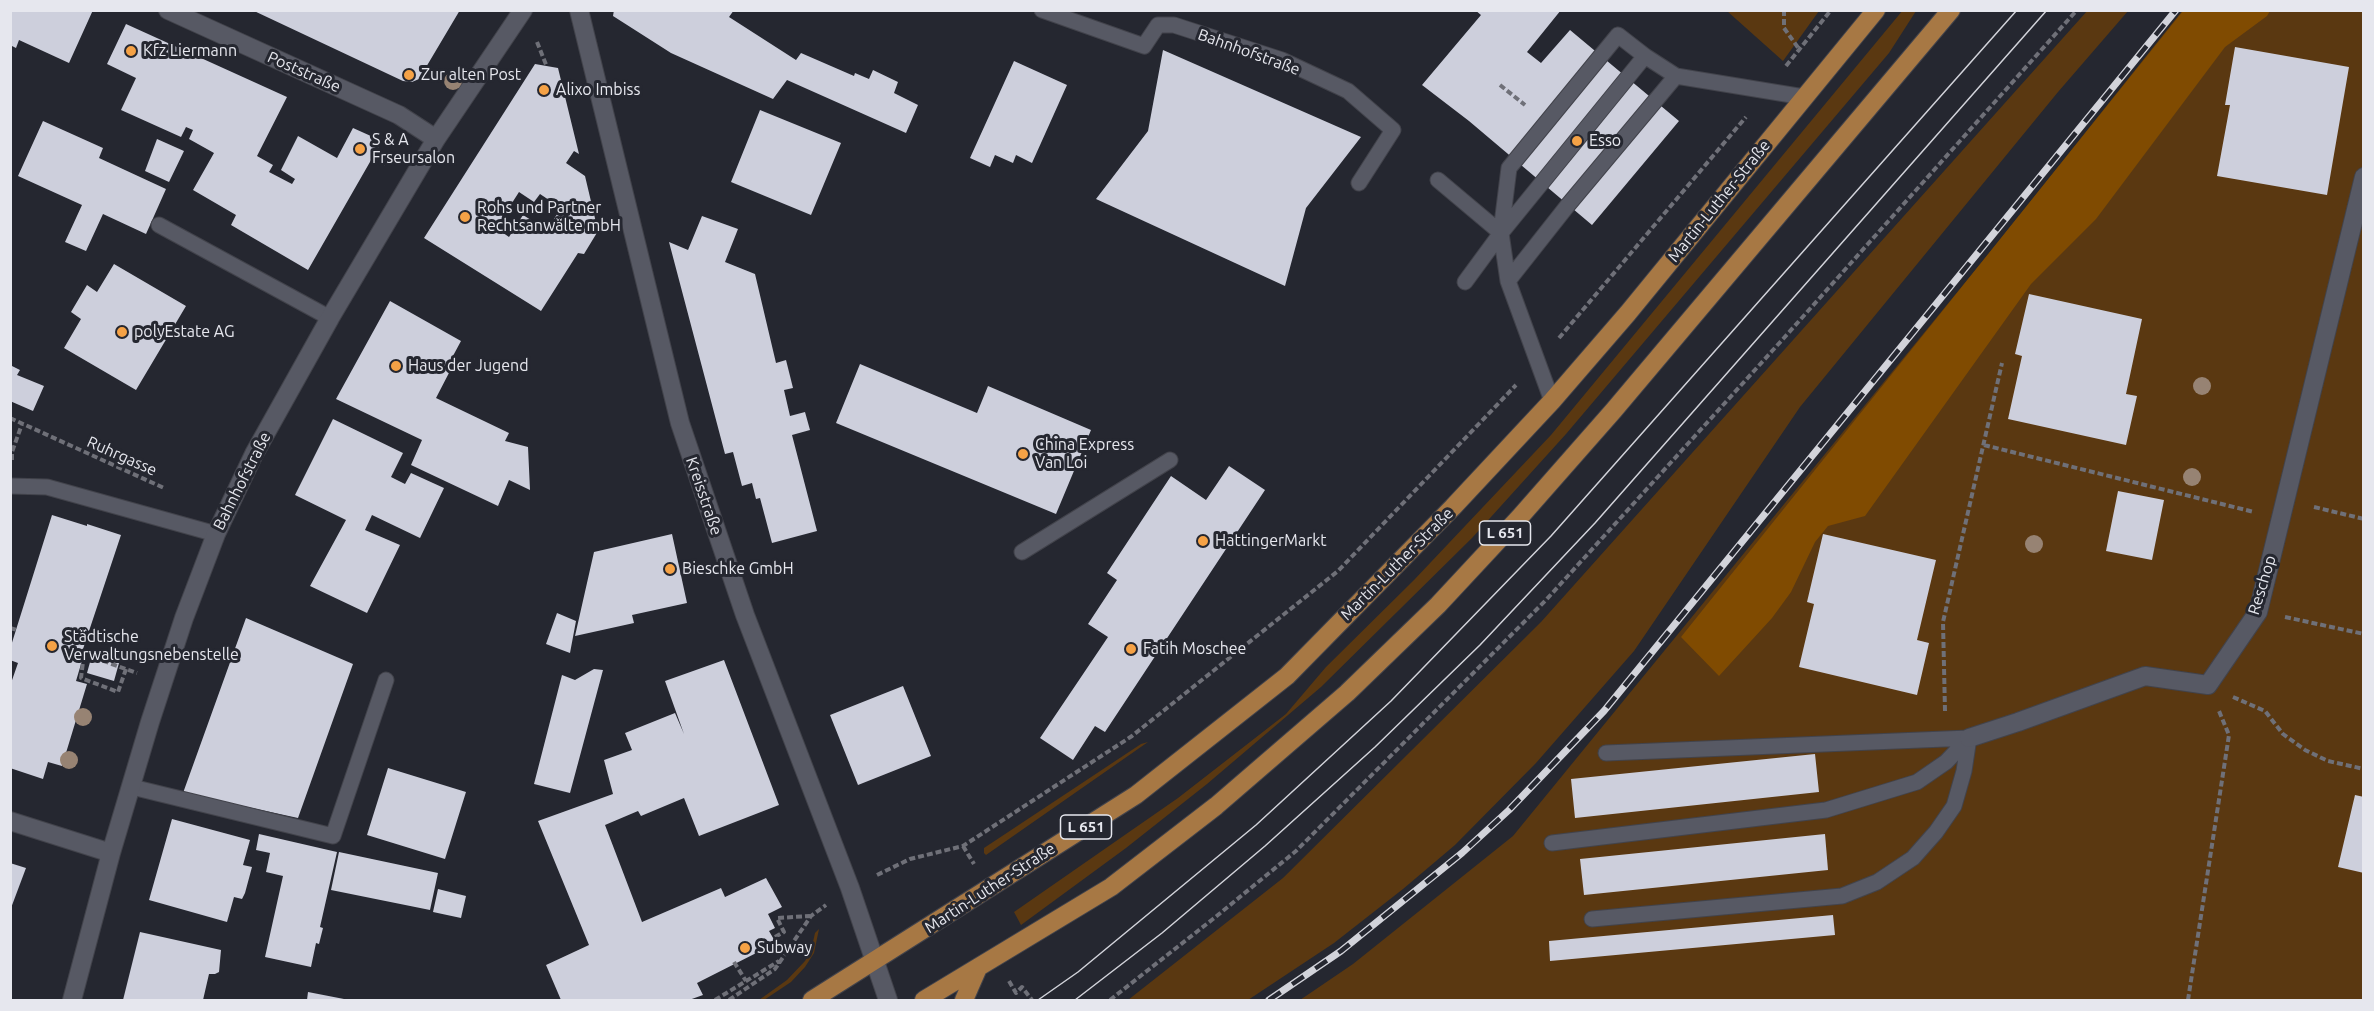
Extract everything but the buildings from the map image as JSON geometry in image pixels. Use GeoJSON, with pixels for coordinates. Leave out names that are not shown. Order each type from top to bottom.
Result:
{"type":"FeatureCollection","features":[{"type":"Feature","properties":{"kind":"main road","name":"Martin-Luther-Straße"},"geometry":{"type":"LineString","coordinates":[[812,1000],[1136,795],[1287,676],[1453,507],[1552,401],[1636,304],[1876,10]]}},
{"type":"Feature","properties":{"kind":"main road","name":"L 651"},"geometry":{"type":"LineString","coordinates":[[924,1000],[1111,886],[1216,806],[1347,693],[1438,605],[1519,518],[1614,410],[1951,10]]}},
{"type":"Feature","properties":{"kind":"main road"},"geometry":{"type":"LineString","coordinates":[[964,1000],[978,968]]}},
{"type":"Feature","properties":{"kind":"street","name":"Poststraße"},"geometry":{"type":"LineString","coordinates":[[168,10],[399,115],[436,139]]}},
{"type":"Feature","properties":{"kind":"street","name":"Bahnhofstraße"},"geometry":{"type":"LineString","coordinates":[[72,1000],[111,853],[184,618],[216,534],[254,454],[330,318],[436,139],[523,10]]}},
{"type":"Feature","properties":{"kind":"street","name":"Kreisstraße"},"geometry":{"type":"LineString","coordinates":[[579,10],[680,423],[744,615],[850,888],[888,1000]]}},
{"type":"Feature","properties":{"kind":"street","name":"Reschop"},"geometry":{"type":"LineString","coordinates":[[2208,685],[2258,612],[2284,499],[2357,231],[2364,177]]}},
{"type":"Feature","properties":{"kind":"street"},"geometry":{"type":"LineString","coordinates":[[1969,738],[2145,676],[2208,685]]}},
{"type":"Feature","properties":{"kind":"street"},"geometry":{"type":"LineString","coordinates":[[10,821],[111,853]]}},
{"type":"Feature","properties":{"kind":"lane","name":"Bahnhofstraße"},"geometry":{"type":"LineString","coordinates":[[1042,10],[1144,46],[1158,25],[1174,25],[1282,60],[1348,92],[1393,130],[1359,183]]}},
{"type":"Feature","properties":{"kind":"lane"},"geometry":{"type":"LineString","coordinates":[[1552,401],[1508,281],[1501,233],[1509,168],[1618,35],[1676,76],[1804,97]]}},
{"type":"Feature","properties":{"kind":"lane"},"geometry":{"type":"LineString","coordinates":[[1465,282],[1501,233],[1645,56]]}},
{"type":"Feature","properties":{"kind":"lane"},"geometry":{"type":"LineString","coordinates":[[1508,281],[1676,76]]}},
{"type":"Feature","properties":{"kind":"lane"},"geometry":{"type":"LineString","coordinates":[[1438,180],[1501,233]]}},
{"type":"Feature","properties":{"kind":"lane"},"geometry":{"type":"LineString","coordinates":[[159,225],[330,318]]}},
{"type":"Feature","properties":{"kind":"lane"},"geometry":{"type":"LineString","coordinates":[[1022,552],[1170,460]]}},
{"type":"Feature","properties":{"kind":"lane"},"geometry":{"type":"LineString","coordinates":[[11,486],[47,487],[216,534]]}},
{"type":"Feature","properties":{"kind":"lane"},"geometry":{"type":"LineString","coordinates":[[132,787],[333,836],[387,680]]}},
{"type":"Feature","properties":{"kind":"lane"},"geometry":{"type":"LineString","coordinates":[[1606,753],[1969,738]]}},
{"type":"Feature","properties":{"kind":"lane"},"geometry":{"type":"LineString","coordinates":[[1552,843],[1826,810],[1917,782],[1946,762],[1969,738]]}},
{"type":"Feature","properties":{"kind":"lane"},"geometry":{"type":"LineString","coordinates":[[1592,919],[1842,896],[1877,882],[1913,858],[1936,832],[1954,806],[1964,771],[1969,738]]}},
{"type":"Feature","properties":{"kind":"path"},"geometry":{"type":"LineString","coordinates":[[1784,10],[1784,28],[1799,49]]}},
{"type":"Feature","properties":{"kind":"path"},"geometry":{"type":"LineString","coordinates":[[729,1000],[775,969],[811,916],[850,888],[910,859],[963,846],[1132,736],[1338,571],[1538,363],[1767,91],[1831,10]]}},
{"type":"Feature","properties":{"kind":"path"},"geometry":{"type":"LineString","coordinates":[[1110,1000],[1213,920],[1296,851],[1545,600],[1783,339],[2077,10]]}},
{"type":"Feature","properties":{"kind":"path"},"geometry":{"type":"LineString","coordinates":[[1946,739],[1943,622],[2002,363]]}},
{"type":"Feature","properties":{"kind":"path","name":"Ruhrgasse"},"geometry":{"type":"LineString","coordinates":[[10,418],[171,491]]}},
{"type":"Feature","properties":{"kind":"path"},"geometry":{"type":"LineString","coordinates":[[11,486],[12,453],[22,424]]}},
{"type":"Feature","properties":{"kind":"path"},"geometry":{"type":"LineString","coordinates":[[1983,445],[2280,519]]}},
{"type":"Feature","properties":{"kind":"path"},"geometry":{"type":"LineString","coordinates":[[2284,499],[2364,519]]}},
{"type":"Feature","properties":{"kind":"path"},"geometry":{"type":"LineString","coordinates":[[2258,612],[2364,633]]}},
{"type":"Feature","properties":{"kind":"path"},"geometry":{"type":"LineString","coordinates":[[10,628],[16,630]]}},
{"type":"Feature","properties":{"kind":"path"},"geometry":{"type":"LineString","coordinates":[[106,662],[84,654],[81,678],[118,692],[126,669]]}},
{"type":"Feature","properties":{"kind":"path"},"geometry":{"type":"LineString","coordinates":[[2208,685],[2265,711],[2283,734],[2305,750],[2328,761],[2364,769]]}},
{"type":"Feature","properties":{"kind":"path"},"geometry":{"type":"LineString","coordinates":[[2188,1000],[2229,735],[2208,685]]}},
{"type":"Feature","properties":{"kind":"path"},"geometry":{"type":"LineString","coordinates":[[775,937],[784,932],[777,918],[811,916]]}},
{"type":"Feature","properties":{"kind":"path"},"geometry":{"type":"LineString","coordinates":[[715,1000],[782,958]]}},
{"type":"Feature","properties":{"kind":"path"},"geometry":{"type":"LineString","coordinates":[[734,962],[746,981]]}},
{"type":"Feature","properties":{"kind":"shaded area"},"geometry":{"type":"Polygon","coordinates":[[[1903,10],[1916,11],[1889,53],[1566,434],[1472,538],[1321,687],[1207,784],[1126,848],[1021,925],[1014,912],[1178,798],[1286,714],[1326,667],[1414,580],[1551,435],[1903,10]]]}},
{"type":"Feature","properties":{"kind":"shaded area"},"geometry":{"type":"Polygon","coordinates":[[[2088,10],[2128,11],[2058,92],[1800,407],[1634,651],[1536,763],[1455,845],[1403,889],[1334,943],[1248,1000],[1128,1000],[1283,878],[1541,622],[2088,10]]]}},
{"type":"Feature","properties":{"kind":"shaded area"},"geometry":{"type":"Polygon","coordinates":[[[1727,11],[1819,11],[1783,61],[1727,11]]]}},
{"type":"Feature","properties":{"kind":"shaded area"},"geometry":{"type":"Polygon","coordinates":[[[2182,11],[2363,11],[2363,1000],[1300,1000],[1353,964],[1513,836],[1999,241],[2182,11]]]}},
{"type":"Feature","properties":{"kind":"shaded area"},"geometry":{"type":"Polygon","coordinates":[[[2183,11],[2270,11],[2267,16],[2225,47],[2096,219],[2031,284],[1865,516],[1828,526],[1815,542],[1791,592],[1772,618],[1719,676],[1681,637],[2183,11]]]}},
{"type":"Feature","properties":{"kind":"shaded area"},"geometry":{"type":"Polygon","coordinates":[[[1148,742],[986,855],[984,853],[984,848],[1141,744],[1148,742]]]}},
{"type":"Feature","properties":{"kind":"shaded area"},"geometry":{"type":"Polygon","coordinates":[[[819,929],[814,953],[805,967],[791,982],[764,1000],[759,1000],[787,980],[805,961],[811,951],[815,933],[819,929]]]}},
{"type":"Feature","properties":{"kind":"tram line"},"geometry":{"type":"LineString","coordinates":[[1038,1000],[1078,972],[1256,825],[1391,701],[1551,536],[2017,10]]}},
{"type":"Feature","properties":{"kind":"tram line"},"geometry":{"type":"LineString","coordinates":[[1075,1000],[1162,933],[1265,846],[1375,747],[1480,645],[1595,523],[2047,10]]}},
{"type":"Feature","properties":{"kind":"railway"},"geometry":{"type":"LineString","coordinates":[[1269,1000],[1341,951],[1462,853],[1509,810],[1604,711],[2176,10]]}},
{"type":"Feature","properties":{"kind":"place","name":"Kfz Liermann"},"geometry":{"type":"Point","coordinates":[131,51]}},
{"type":"Feature","properties":{"kind":"place","name":"Zur alten Post"},"geometry":{"type":"Point","coordinates":[409,75]}},
{"type":"Feature","properties":{"kind":"place","name":"Alixo Imbiss"},"geometry":{"type":"Point","coordinates":[544,90]}},
{"type":"Feature","properties":{"kind":"place","name":"Esso"},"geometry":{"type":"Point","coordinates":[1577,141]}},
{"type":"Feature","properties":{"kind":"place","name":"S & A Frseursalon"},"geometry":{"type":"Point","coordinates":[360,149]}},
{"type":"Feature","properties":{"kind":"place","name":"Rohs und Partner Rechtsanwälte mbH"},"geometry":{"type":"Point","coordinates":[465,217]}},
{"type":"Feature","properties":{"kind":"place","name":"polyEstate AG"},"geometry":{"type":"Point","coordinates":[122,332]}},
{"type":"Feature","properties":{"kind":"place","name":"Haus der Jugend"},"geometry":{"type":"Point","coordinates":[396,366]}},
{"type":"Feature","properties":{"kind":"place","name":"China Express Van Loi"},"geometry":{"type":"Point","coordinates":[1023,454]}},
{"type":"Feature","properties":{"kind":"place","name":"HattingerMarkt"},"geometry":{"type":"Point","coordinates":[1203,541]}},
{"type":"Feature","properties":{"kind":"place","name":"Bieschke GmbH"},"geometry":{"type":"Point","coordinates":[670,569]}},
{"type":"Feature","properties":{"kind":"place","name":"Städtische Verwaltungsnebenstelle"},"geometry":{"type":"Point","coordinates":[52,646]}},
{"type":"Feature","properties":{"kind":"place","name":"Fatih Moschee"},"geometry":{"type":"Point","coordinates":[1131,649]}},
{"type":"Feature","properties":{"kind":"place","name":"Subway"},"geometry":{"type":"Point","coordinates":[745,948]}}]}
